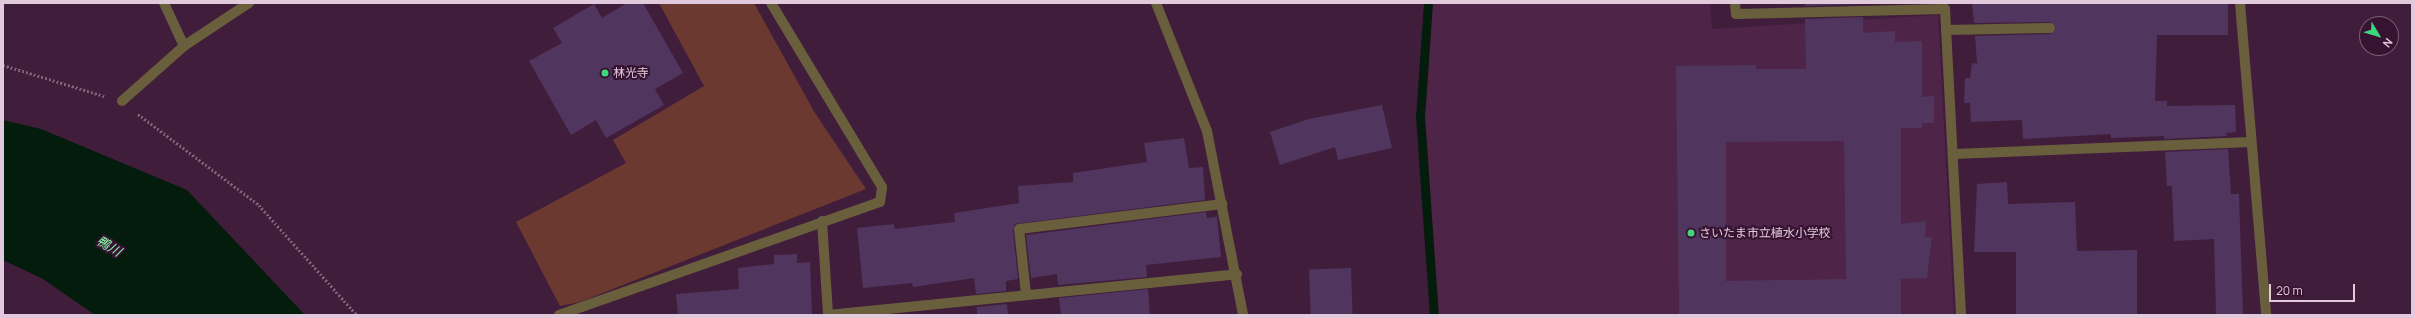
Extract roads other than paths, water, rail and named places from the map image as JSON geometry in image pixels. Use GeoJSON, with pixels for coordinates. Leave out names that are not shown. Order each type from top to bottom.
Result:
{"type":"FeatureCollection","features":[{"type":"Feature","properties":{"kind":"street"},"geometry":{"type":"LineString","coordinates":[[164,3],[184,46]]}},
{"type":"Feature","properties":{"kind":"street"},"geometry":{"type":"LineString","coordinates":[[122,102],[184,46],[249,3]]}},
{"type":"Feature","properties":{"kind":"street"},"geometry":{"type":"LineString","coordinates":[[559,315],[822,221],[880,202],[882,187],[771,3]]}},
{"type":"Feature","properties":{"kind":"street"},"geometry":{"type":"LineString","coordinates":[[1156,3],[1207,131],[1237,274],[1243,315]]}},
{"type":"Feature","properties":{"kind":"street"},"geometry":{"type":"LineString","coordinates":[[1735,3],[1736,14],[1945,8],[1954,154],[1961,315]]}},
{"type":"Feature","properties":{"kind":"street"},"geometry":{"type":"LineString","coordinates":[[2240,3],[2266,315]]}},
{"type":"Feature","properties":{"kind":"street"},"geometry":{"type":"LineString","coordinates":[[1946,30],[2050,28]]}},
{"type":"Feature","properties":{"kind":"street"},"geometry":{"type":"LineString","coordinates":[[1954,154],[2251,142]]}},
{"type":"Feature","properties":{"kind":"street"},"geometry":{"type":"LineString","coordinates":[[1026,294],[1019,229],[1222,204]]}},
{"type":"Feature","properties":{"kind":"street"},"geometry":{"type":"LineString","coordinates":[[822,221],[828,315],[1237,274]]}},
{"type":"Feature","properties":{"kind":"water","name":"鴨川"},"geometry":{"type":"Polygon","coordinates":[[[3,120],[41,129],[187,190],[305,315],[95,315],[43,279],[3,260],[3,120]]]}},
{"type":"Feature","properties":{"kind":"waterway"},"geometry":{"type":"LineString","coordinates":[[1428,3],[1420,116],[1434,315]]}},
{"type":"Feature","properties":{"kind":"place","name":"林光寺"},"geometry":{"type":"Point","coordinates":[605,73]}},
{"type":"Feature","properties":{"kind":"place","name":"さいたま市立植水小学校"},"geometry":{"type":"Point","coordinates":[1691,233]}}]}
